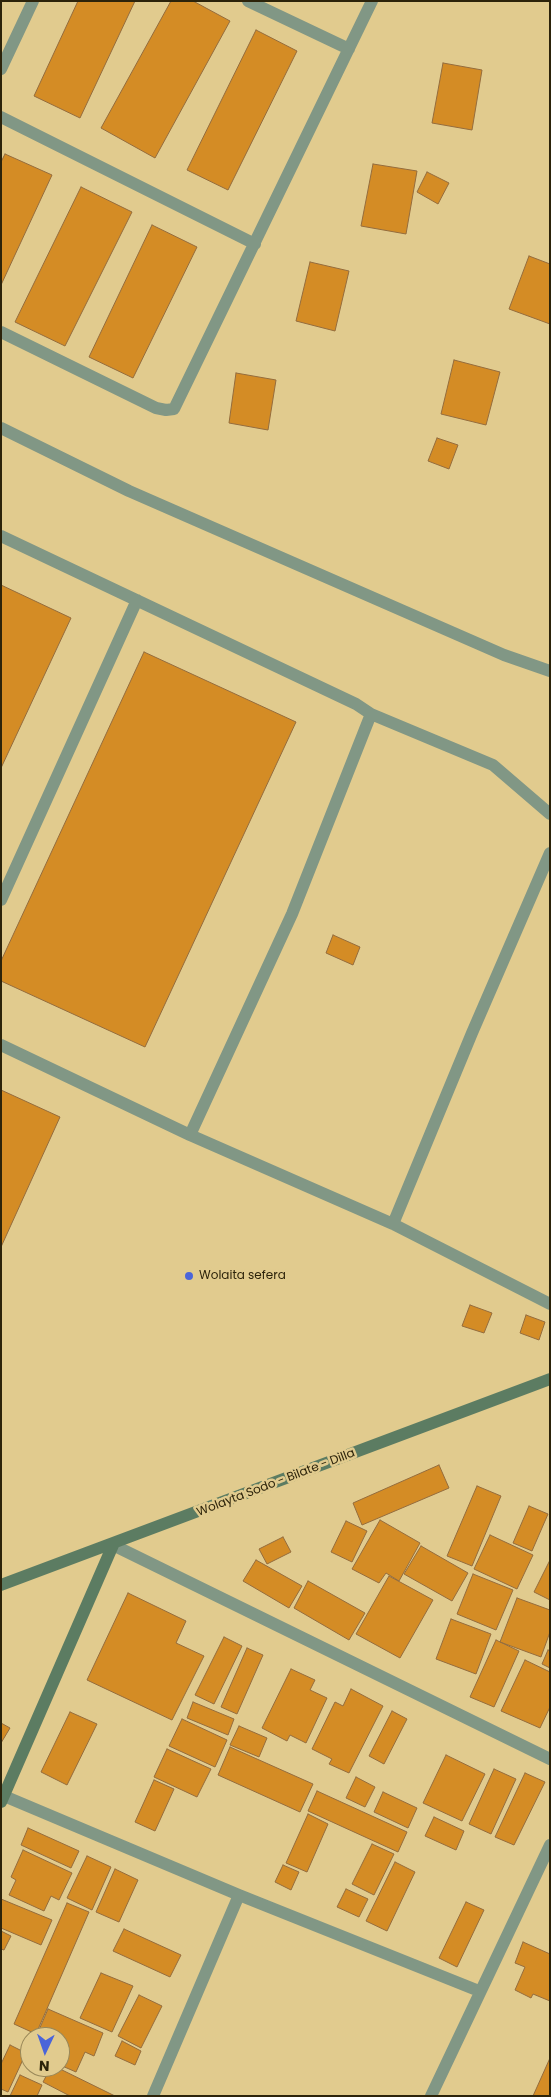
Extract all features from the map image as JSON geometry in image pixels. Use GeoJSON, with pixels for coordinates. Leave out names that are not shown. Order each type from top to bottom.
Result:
{"type":"FeatureCollection","features":[{"type":"Feature","properties":{"kind":"main road","name":"Wolayta Sodo - Bilate - Dilla"},"geometry":{"type":"LineString","coordinates":[[1,1585],[112,1545],[550,1379]]}},
{"type":"Feature","properties":{"kind":"main road"},"geometry":{"type":"LineString","coordinates":[[3,1799],[112,1545]]}},
{"type":"Feature","properties":{"kind":"street"},"geometry":{"type":"LineString","coordinates":[[1,69],[33,1]]}},
{"type":"Feature","properties":{"kind":"street"},"geometry":{"type":"LineString","coordinates":[[248,1],[349,50]]}},
{"type":"Feature","properties":{"kind":"street"},"geometry":{"type":"LineString","coordinates":[[1,332],[156,408],[174,409],[372,1]]}},
{"type":"Feature","properties":{"kind":"street"},"geometry":{"type":"LineString","coordinates":[[1,117],[255,244]]}},
{"type":"Feature","properties":{"kind":"street"},"geometry":{"type":"LineString","coordinates":[[1,428],[129,491],[504,655],[550,671]]}},
{"type":"Feature","properties":{"kind":"street"},"geometry":{"type":"LineString","coordinates":[[1,536],[347,700],[371,714],[493,765],[550,814]]}},
{"type":"Feature","properties":{"kind":"street"},"geometry":{"type":"LineString","coordinates":[[1,900],[137,600]]}},
{"type":"Feature","properties":{"kind":"street"},"geometry":{"type":"LineString","coordinates":[[190,1135],[292,914],[371,714]]}},
{"type":"Feature","properties":{"kind":"street"},"geometry":{"type":"LineString","coordinates":[[393,1224],[472,1033],[550,853]]}},
{"type":"Feature","properties":{"kind":"street"},"geometry":{"type":"LineString","coordinates":[[1,1045],[190,1135],[393,1224],[550,1304]]}},
{"type":"Feature","properties":{"kind":"street"},"geometry":{"type":"LineString","coordinates":[[112,1545],[550,1759]]}},
{"type":"Feature","properties":{"kind":"street"},"geometry":{"type":"LineString","coordinates":[[3,1799],[479,1991]]}},
{"type":"Feature","properties":{"kind":"street"},"geometry":{"type":"LineString","coordinates":[[430,2096],[550,1845]]}},
{"type":"Feature","properties":{"kind":"street"},"geometry":{"type":"LineString","coordinates":[[153,2096],[239,1895]]}},
{"type":"Feature","properties":{"kind":"building"},"geometry":{"type":"Polygon","coordinates":[[[78,1],[135,1],[80,118],[34,96],[78,1]]]}},
{"type":"Feature","properties":{"kind":"building"},"geometry":{"type":"Polygon","coordinates":[[[171,1],[193,1],[230,21],[155,158],[101,128],[171,1]]]}},
{"type":"Feature","properties":{"kind":"building"},"geometry":{"type":"Polygon","coordinates":[[[256,30],[297,51],[228,190],[187,170],[256,30]]]}},
{"type":"Feature","properties":{"kind":"building"},"geometry":{"type":"Polygon","coordinates":[[[443,63],[482,70],[472,130],[432,123],[443,63]]]}},
{"type":"Feature","properties":{"kind":"building"},"geometry":{"type":"Polygon","coordinates":[[[5,154],[52,175],[1,285],[1,162],[5,154]]]}},
{"type":"Feature","properties":{"kind":"building"},"geometry":{"type":"Polygon","coordinates":[[[373,164],[417,171],[406,234],[361,226],[373,164]]]}},
{"type":"Feature","properties":{"kind":"building"},"geometry":{"type":"Polygon","coordinates":[[[427,172],[449,183],[438,204],[417,192],[427,172]]]}},
{"type":"Feature","properties":{"kind":"building"},"geometry":{"type":"Polygon","coordinates":[[[81,187],[132,212],[65,346],[15,322],[81,187]]]}},
{"type":"Feature","properties":{"kind":"building"},"geometry":{"type":"Polygon","coordinates":[[[152,225],[197,247],[133,378],[89,357],[152,225]]]}},
{"type":"Feature","properties":{"kind":"building"},"geometry":{"type":"Polygon","coordinates":[[[529,256],[550,264],[550,324],[509,309],[529,256]]]}},
{"type":"Feature","properties":{"kind":"building"},"geometry":{"type":"Polygon","coordinates":[[[310,262],[349,271],[335,331],[296,321],[310,262]]]}},
{"type":"Feature","properties":{"kind":"building"},"geometry":{"type":"Polygon","coordinates":[[[454,360],[500,372],[486,425],[441,414],[454,360]]]}},
{"type":"Feature","properties":{"kind":"building"},"geometry":{"type":"Polygon","coordinates":[[[236,373],[276,380],[268,430],[229,423],[236,373]]]}},
{"type":"Feature","properties":{"kind":"building"},"geometry":{"type":"Polygon","coordinates":[[[437,438],[458,445],[449,469],[428,461],[437,438]]]}},
{"type":"Feature","properties":{"kind":"building"},"geometry":{"type":"Polygon","coordinates":[[[1,585],[71,618],[1,768],[1,585]]]}},
{"type":"Feature","properties":{"kind":"building"},"geometry":{"type":"Polygon","coordinates":[[[144,652],[296,722],[145,1047],[1,981],[1,961],[144,652]]]}},
{"type":"Feature","properties":{"kind":"building"},"geometry":{"type":"Polygon","coordinates":[[[333,935],[360,947],[353,965],[326,953],[333,935]]]}},
{"type":"Feature","properties":{"kind":"building"},"geometry":{"type":"Polygon","coordinates":[[[1,1090],[60,1117],[1,1247],[1,1090]]]}},
{"type":"Feature","properties":{"kind":"building"},"geometry":{"type":"Polygon","coordinates":[[[470,1305],[492,1313],[484,1333],[462,1326],[470,1305]]]}},
{"type":"Feature","properties":{"kind":"building"},"geometry":{"type":"Polygon","coordinates":[[[526,1315],[545,1322],[539,1340],[520,1333],[526,1315]]]}},
{"type":"Feature","properties":{"kind":"building"},"geometry":{"type":"Polygon","coordinates":[[[439,1465],[449,1488],[362,1525],[353,1503],[439,1465]]]}},
{"type":"Feature","properties":{"kind":"building"},"geometry":{"type":"Polygon","coordinates":[[[477,1486],[501,1496],[472,1566],[447,1556],[477,1486]]]}},
{"type":"Feature","properties":{"kind":"building"},"geometry":{"type":"Polygon","coordinates":[[[529,1506],[548,1514],[532,1551],[513,1543],[529,1506]]]}},
{"type":"Feature","properties":{"kind":"building"},"geometry":{"type":"Polygon","coordinates":[[[380,1520],[420,1543],[399,1581],[386,1573],[379,1583],[352,1569],[380,1520]]]}},
{"type":"Feature","properties":{"kind":"building"},"geometry":{"type":"Polygon","coordinates":[[[346,1521],[367,1531],[352,1562],[331,1552],[346,1521]]]}},
{"type":"Feature","properties":{"kind":"building"},"geometry":{"type":"Polygon","coordinates":[[[490,1535],[533,1555],[517,1589],[474,1569],[490,1535]]]}},
{"type":"Feature","properties":{"kind":"building"},"geometry":{"type":"Polygon","coordinates":[[[283,1537],[291,1552],[267,1564],[259,1549],[283,1537]]]}},
{"type":"Feature","properties":{"kind":"building"},"geometry":{"type":"Polygon","coordinates":[[[421,1546],[468,1573],[452,1601],[404,1574],[421,1546]]]}},
{"type":"Feature","properties":{"kind":"building"},"geometry":{"type":"Polygon","coordinates":[[[256,1560],[302,1586],[289,1608],[243,1581],[256,1560]]]}},
{"type":"Feature","properties":{"kind":"building"},"geometry":{"type":"Polygon","coordinates":[[[550,1560],[550,1600],[534,1592],[550,1560]]]}},
{"type":"Feature","properties":{"kind":"building"},"geometry":{"type":"Polygon","coordinates":[[[473,1574],[513,1590],[496,1630],[457,1614],[473,1574]]]}},
{"type":"Feature","properties":{"kind":"building"},"geometry":{"type":"Polygon","coordinates":[[[389,1576],[433,1600],[400,1658],[356,1634],[389,1576]]]}},
{"type":"Feature","properties":{"kind":"building"},"geometry":{"type":"Polygon","coordinates":[[[308,1581],[365,1613],[349,1640],[294,1608],[308,1581]]]}},
{"type":"Feature","properties":{"kind":"building"},"geometry":{"type":"Polygon","coordinates":[[[128,1593],[186,1621],[176,1643],[204,1656],[172,1720],[87,1680],[128,1593]]]}},
{"type":"Feature","properties":{"kind":"building"},"geometry":{"type":"Polygon","coordinates":[[[517,1598],[550,1610],[550,1632],[541,1657],[500,1642],[517,1598]]]}},
{"type":"Feature","properties":{"kind":"building"},"geometry":{"type":"Polygon","coordinates":[[[451,1619],[491,1634],[476,1674],[436,1659],[451,1619]]]}},
{"type":"Feature","properties":{"kind":"building"},"geometry":{"type":"Polygon","coordinates":[[[224,1637],[242,1646],[214,1704],[195,1695],[224,1637]]]}},
{"type":"Feature","properties":{"kind":"building"},"geometry":{"type":"Polygon","coordinates":[[[496,1640],[519,1651],[494,1707],[470,1697],[496,1640]]]}},
{"type":"Feature","properties":{"kind":"building"},"geometry":{"type":"Polygon","coordinates":[[[247,1648],[263,1655],[237,1714],[221,1707],[247,1648]]]}},
{"type":"Feature","properties":{"kind":"building"},"geometry":{"type":"Polygon","coordinates":[[[548,1650],[550,1651],[550,1668],[542,1664],[548,1650]]]}},
{"type":"Feature","properties":{"kind":"building"},"geometry":{"type":"Polygon","coordinates":[[[525,1660],[550,1672],[550,1707],[540,1728],[501,1711],[525,1660]]]}},
{"type":"Feature","properties":{"kind":"building"},"geometry":{"type":"Polygon","coordinates":[[[291,1669],[315,1680],[310,1690],[327,1698],[306,1743],[290,1735],[287,1741],[262,1728],[291,1669]]]}},
{"type":"Feature","properties":{"kind":"building"},"geometry":{"type":"Polygon","coordinates":[[[351,1689],[383,1706],[349,1773],[329,1764],[332,1759],[312,1749],[335,1702],[343,1706],[351,1689]]]}},
{"type":"Feature","properties":{"kind":"building"},"geometry":{"type":"Polygon","coordinates":[[[193,1702],[234,1719],[228,1735],[187,1718],[193,1702]]]}},
{"type":"Feature","properties":{"kind":"building"},"geometry":{"type":"Polygon","coordinates":[[[392,1711],[407,1719],[384,1764],[369,1756],[392,1711]]]}},
{"type":"Feature","properties":{"kind":"building"},"geometry":{"type":"Polygon","coordinates":[[[70,1712],[97,1724],[67,1785],[41,1772],[70,1712]]]}},
{"type":"Feature","properties":{"kind":"building"},"geometry":{"type":"Polygon","coordinates":[[[182,1719],[227,1740],[215,1767],[169,1746],[182,1719]]]}},
{"type":"Feature","properties":{"kind":"building"},"geometry":{"type":"Polygon","coordinates":[[[1,1723],[10,1728],[1,1743],[1,1723]]]}},
{"type":"Feature","properties":{"kind":"building"},"geometry":{"type":"Polygon","coordinates":[[[239,1726],[267,1738],[259,1757],[230,1745],[239,1726]]]}},
{"type":"Feature","properties":{"kind":"building"},"geometry":{"type":"Polygon","coordinates":[[[230,1747],[313,1784],[300,1812],[218,1775],[230,1747]]]}},
{"type":"Feature","properties":{"kind":"building"},"geometry":{"type":"Polygon","coordinates":[[[167,1749],[211,1769],[197,1797],[154,1777],[167,1749]]]}},
{"type":"Feature","properties":{"kind":"building"},"geometry":{"type":"Polygon","coordinates":[[[446,1755],[485,1774],[462,1821],[423,1803],[446,1755]]]}},
{"type":"Feature","properties":{"kind":"building"},"geometry":{"type":"Polygon","coordinates":[[[494,1769],[516,1779],[491,1834],[469,1824],[494,1769]]]}},
{"type":"Feature","properties":{"kind":"building"},"geometry":{"type":"Polygon","coordinates":[[[525,1773],[545,1782],[514,1845],[495,1837],[525,1773]]]}},
{"type":"Feature","properties":{"kind":"building"},"geometry":{"type":"Polygon","coordinates":[[[356,1777],[375,1787],[365,1807],[346,1798],[356,1777]]]}},
{"type":"Feature","properties":{"kind":"building"},"geometry":{"type":"Polygon","coordinates":[[[154,1780],[174,1789],[155,1831],[135,1822],[154,1780]]]}},
{"type":"Feature","properties":{"kind":"building"},"geometry":{"type":"Polygon","coordinates":[[[317,1791],[407,1832],[398,1852],[308,1811],[317,1791]]]}},
{"type":"Feature","properties":{"kind":"building"},"geometry":{"type":"Polygon","coordinates":[[[383,1792],[417,1808],[408,1828],[374,1812],[383,1792]]]}},
{"type":"Feature","properties":{"kind":"building"},"geometry":{"type":"Polygon","coordinates":[[[308,1814],[328,1824],[307,1872],[286,1863],[308,1814]]]}},
{"type":"Feature","properties":{"kind":"building"},"geometry":{"type":"Polygon","coordinates":[[[434,1817],[464,1831],[456,1850],[425,1836],[434,1817]]]}},
{"type":"Feature","properties":{"kind":"building"},"geometry":{"type":"Polygon","coordinates":[[[28,1828],[79,1851],[71,1868],[21,1845],[28,1828]]]}},
{"type":"Feature","properties":{"kind":"building"},"geometry":{"type":"Polygon","coordinates":[[[372,1844],[394,1854],[374,1895],[352,1884],[372,1844]]]}},
{"type":"Feature","properties":{"kind":"building"},"geometry":{"type":"Polygon","coordinates":[[[23,1850],[72,1873],[59,1900],[51,1896],[44,1911],[9,1895],[16,1880],[11,1877],[23,1850]]]}},
{"type":"Feature","properties":{"kind":"building"},"geometry":{"type":"Polygon","coordinates":[[[87,1856],[111,1867],[92,1910],[67,1898],[87,1856]]]}},
{"type":"Feature","properties":{"kind":"building"},"geometry":{"type":"Polygon","coordinates":[[[395,1862],[415,1872],[387,1931],[366,1921],[395,1862]]]}},
{"type":"Feature","properties":{"kind":"building"},"geometry":{"type":"Polygon","coordinates":[[[283,1865],[299,1872],[291,1890],[275,1882],[283,1865]]]}},
{"type":"Feature","properties":{"kind":"building"},"geometry":{"type":"Polygon","coordinates":[[[115,1869],[138,1880],[119,1922],[96,1912],[115,1869]]]}},
{"type":"Feature","properties":{"kind":"building"},"geometry":{"type":"Polygon","coordinates":[[[346,1889],[368,1899],[359,1917],[337,1907],[346,1889]]]}},
{"type":"Feature","properties":{"kind":"building"},"geometry":{"type":"Polygon","coordinates":[[[1,1899],[52,1920],[41,1945],[1,1928],[1,1899]]]}},
{"type":"Feature","properties":{"kind":"building"},"geometry":{"type":"Polygon","coordinates":[[[466,1902],[484,1910],[457,1967],[439,1958],[466,1902]]]}},
{"type":"Feature","properties":{"kind":"building"},"geometry":{"type":"Polygon","coordinates":[[[67,1903],[89,1912],[39,2027],[21,2027],[14,2024],[67,1903]]]}},
{"type":"Feature","properties":{"kind":"building"},"geometry":{"type":"Polygon","coordinates":[[[124,1929],[181,1955],[170,1977],[113,1951],[124,1929]]]}},
{"type":"Feature","properties":{"kind":"building"},"geometry":{"type":"Polygon","coordinates":[[[1,1931],[11,1936],[4,1950],[1,1949],[1,1931]]]}},
{"type":"Feature","properties":{"kind":"building"},"geometry":{"type":"Polygon","coordinates":[[[523,1942],[550,1954],[550,2001],[533,1994],[531,1998],[515,1990],[525,1967],[515,1963],[523,1942]]]}},
{"type":"Feature","properties":{"kind":"building"},"geometry":{"type":"Polygon","coordinates":[[[101,1973],[133,1986],[112,2032],[80,2018],[101,1973]]]}},
{"type":"Feature","properties":{"kind":"building"},"geometry":{"type":"Polygon","coordinates":[[[139,1995],[162,2006],[141,2048],[118,2036],[139,1995]]]}},
{"type":"Feature","properties":{"kind":"building"},"geometry":{"type":"Polygon","coordinates":[[[48,2009],[103,2033],[94,2056],[85,2052],[76,2072],[70,2069],[70,2027],[40,2027],[48,2009]]]}},
{"type":"Feature","properties":{"kind":"building"},"geometry":{"type":"Polygon","coordinates":[[[122,2041],[141,2051],[135,2065],[115,2056],[122,2041]]]}},
{"type":"Feature","properties":{"kind":"building"},"geometry":{"type":"Polygon","coordinates":[[[10,2045],[20,2050],[20,2066],[8,2092],[1,2089],[1,2064],[10,2045]]]}},
{"type":"Feature","properties":{"kind":"building"},"geometry":{"type":"Polygon","coordinates":[[[550,2058],[550,2096],[533,2096],[550,2058]]]}},
{"type":"Feature","properties":{"kind":"building"},"geometry":{"type":"Polygon","coordinates":[[[70,2074],[115,2096],[70,2096],[43,2082],[46,2077],[70,2077],[70,2074]]]}},
{"type":"Feature","properties":{"kind":"building"},"geometry":{"type":"Polygon","coordinates":[[[20,2075],[20,2077],[24,2077],[42,2085],[37,2096],[10,2096],[20,2075]]]}},
{"type":"Feature","properties":{"kind":"place","name":"Wolaita sefera"},"geometry":{"type":"Point","coordinates":[189,1276]}}]}
